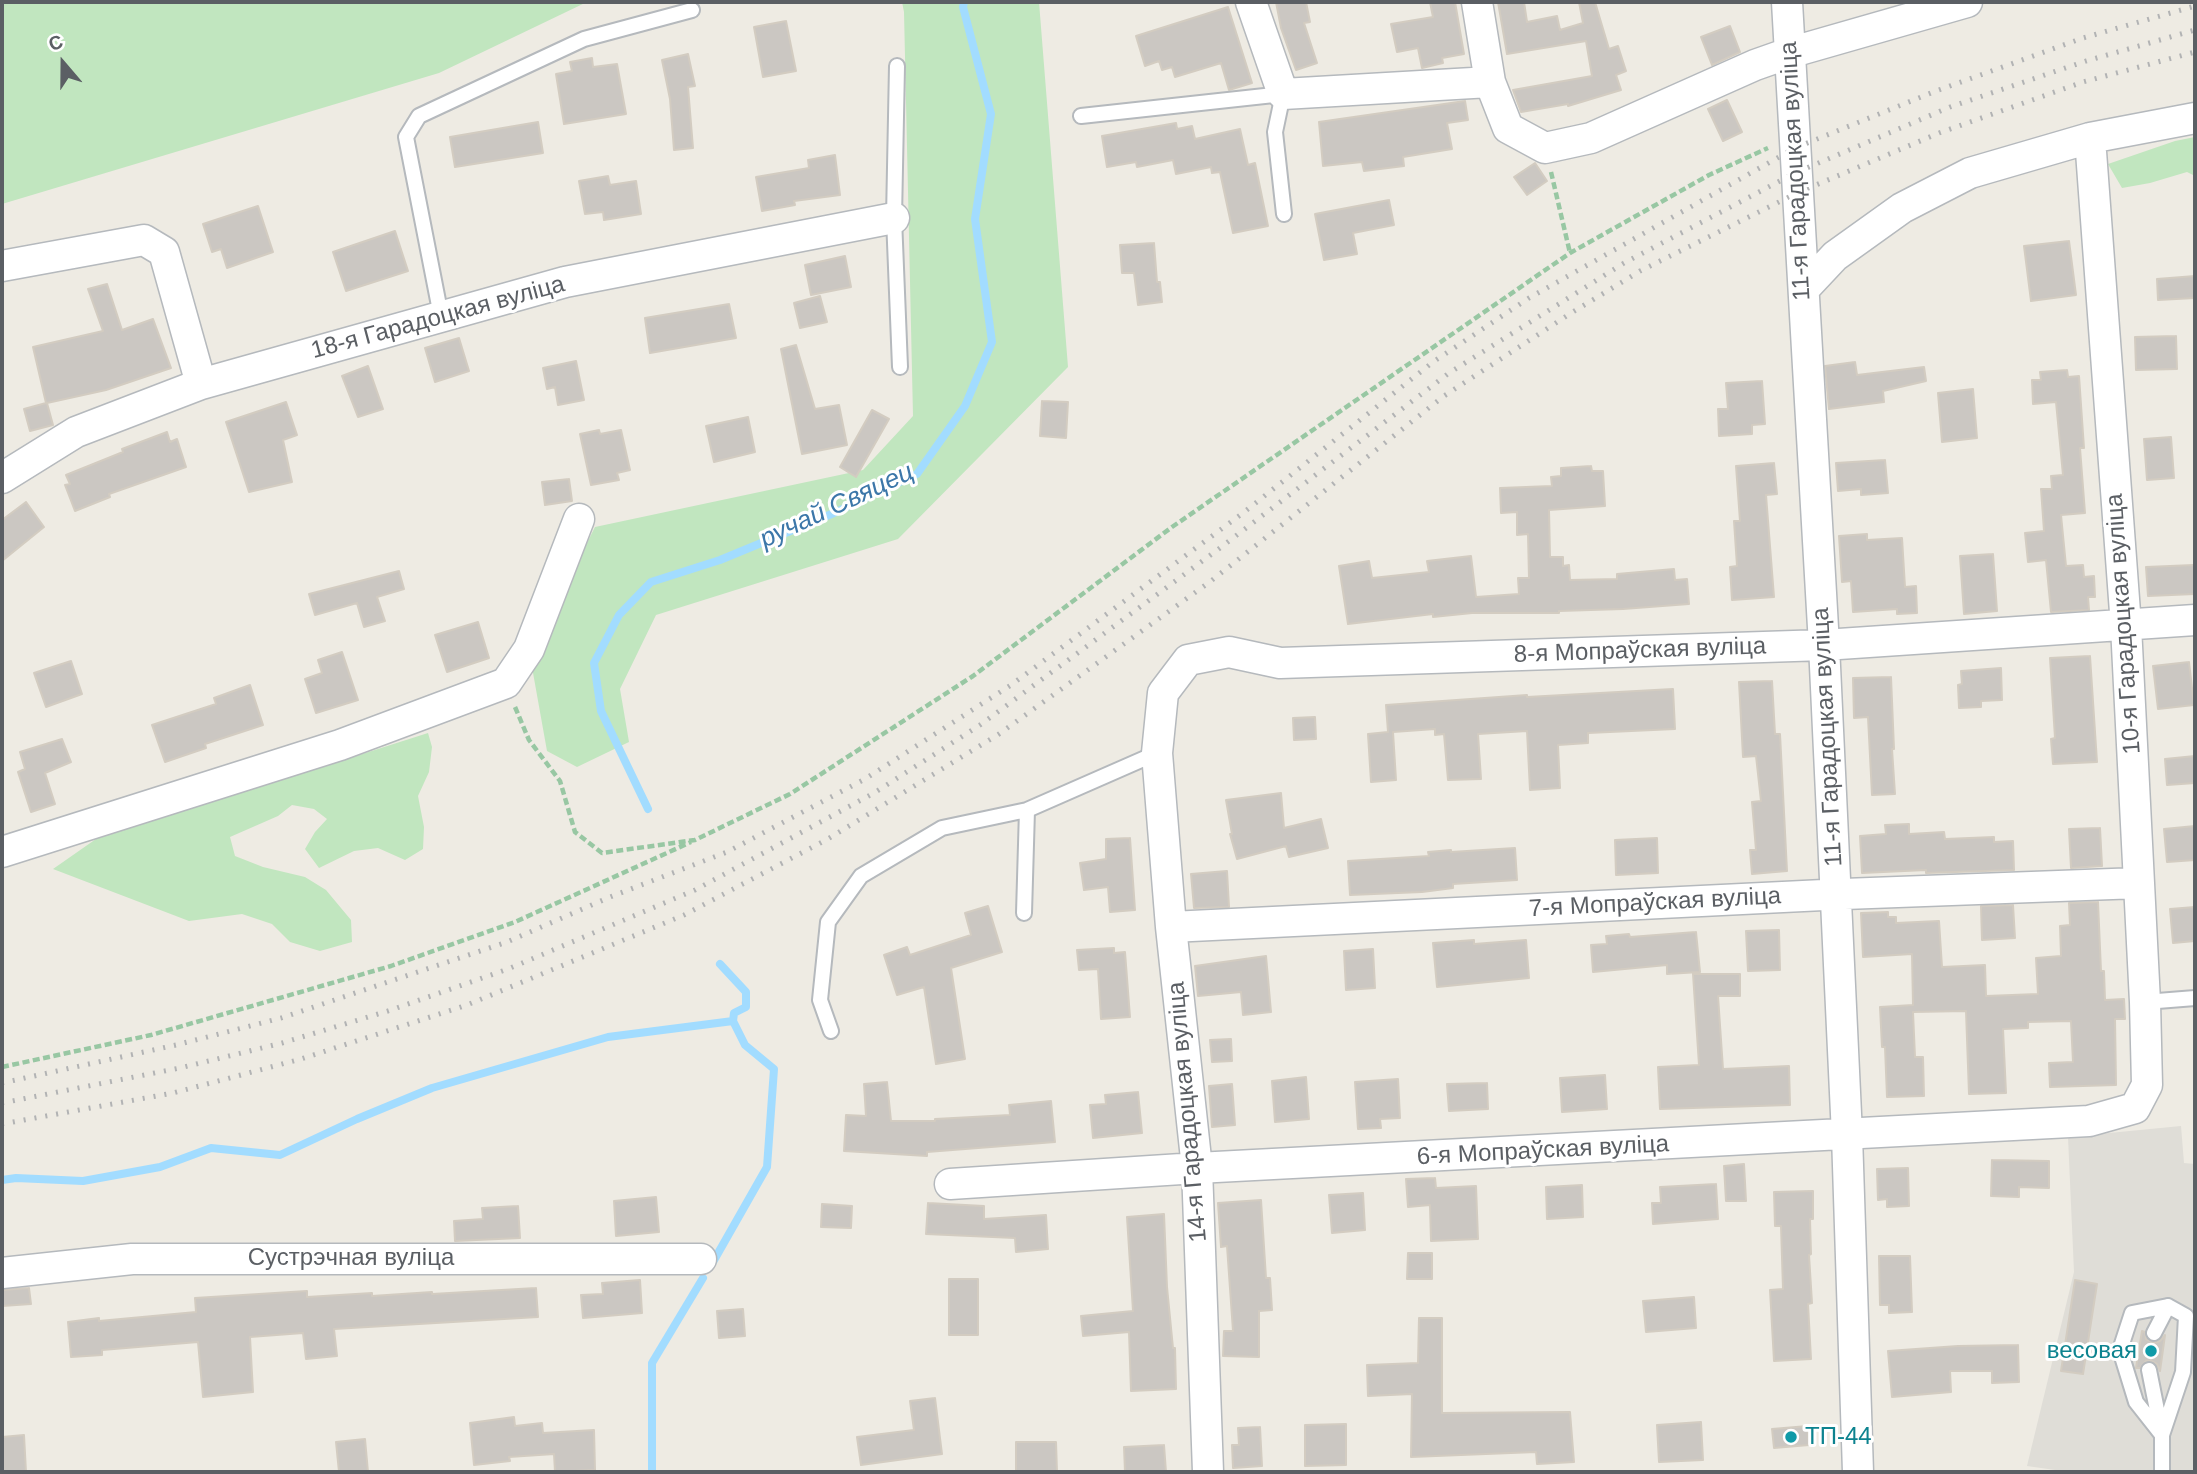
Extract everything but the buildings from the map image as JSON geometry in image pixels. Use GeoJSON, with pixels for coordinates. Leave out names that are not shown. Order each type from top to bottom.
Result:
{"type":"FeatureCollection","features":[{"type":"Feature","properties":{"kind":"street"},"geometry":{"type":"LineString","coordinates":[[1251,2],[1283,94],[1490,82]]}},
{"type":"Feature","properties":{"kind":"street"},"geometry":{"type":"LineString","coordinates":[[1476,2],[1490,82],[1508,128],[1545,148],[1591,138],[1755,65],[1789,53],[1967,2]]}},
{"type":"Feature","properties":{"kind":"street","name":"11-я Гарадоцкая вуліца"},"geometry":{"type":"LineString","coordinates":[[1787,2],[1824,645],[1847,1135],[1858,1472]]}},
{"type":"Feature","properties":{"kind":"street"},"geometry":{"type":"LineString","coordinates":[[1804,289],[1835,256],[1902,208],[1970,173],[2090,138],[2195,118]]}},
{"type":"Feature","properties":{"kind":"street","name":"10-я Гарадоцкая вуліца"},"geometry":{"type":"LineString","coordinates":[[2090,138],[2126,626],[2145,1002],[2147,1085],[2135,1108]]}},
{"type":"Feature","properties":{"kind":"street","name":"18-я Гарадоцкая вуліца"},"geometry":{"type":"LineString","coordinates":[[2,478],[76,432],[201,384],[565,282],[894,218]]}},
{"type":"Feature","properties":{"kind":"street"},"geometry":{"type":"LineString","coordinates":[[2,266],[144,240],[164,252],[201,384]]}},
{"type":"Feature","properties":{"kind":"street"},"geometry":{"type":"LineString","coordinates":[[2,852],[117,813],[340,745],[506,683],[529,649],[579,519]]}},
{"type":"Feature","properties":{"kind":"street","name":"8-я Мопраўская вуліца"},"geometry":{"type":"LineString","coordinates":[[1157,753],[1163,693],[1188,660],[1229,652],[1280,663],[1824,645],[2195,620]]}},
{"type":"Feature","properties":{"kind":"street","name":"14-я Гарадоцкая вуліца"},"geometry":{"type":"LineString","coordinates":[[1157,753],[1171,927],[1197,1168],[1208,1472]]}},
{"type":"Feature","properties":{"kind":"street","name":"7-я Мопраўская вуліца"},"geometry":{"type":"LineString","coordinates":[[1171,927],[1836,894],[2139,883]]}},
{"type":"Feature","properties":{"kind":"street","name":"6-я Мопраўская вуліца"},"geometry":{"type":"LineString","coordinates":[[950,1184],[1197,1168],[2089,1121],[2135,1108]]}},
{"type":"Feature","properties":{"kind":"street","name":"Сустрэчная вуліца"},"geometry":{"type":"LineString","coordinates":[[2,1273],[132,1259],[701,1259]]}},
{"type":"Feature","properties":{"kind":"lane"},"geometry":{"type":"LineString","coordinates":[[441,316],[406,136],[419,116],[584,39],[692,10]]}},
{"type":"Feature","properties":{"kind":"lane"},"geometry":{"type":"LineString","coordinates":[[897,66],[894,218],[900,367]]}},
{"type":"Feature","properties":{"kind":"lane"},"geometry":{"type":"LineString","coordinates":[[1081,116],[1283,94],[1275,132],[1284,214]]}},
{"type":"Feature","properties":{"kind":"lane"},"geometry":{"type":"LineString","coordinates":[[831,1031],[820,1000],[828,922],[861,876],[942,828],[1027,810],[1157,753]]}},
{"type":"Feature","properties":{"kind":"lane"},"geometry":{"type":"LineString","coordinates":[[1024,913],[1027,810]]}},
{"type":"Feature","properties":{"kind":"lane"},"geometry":{"type":"LineString","coordinates":[[2145,1002],[2195,998]]}},
{"type":"Feature","properties":{"kind":"lane"},"geometry":{"type":"LineString","coordinates":[[2154,1333],[2168,1306]]}},
{"type":"Feature","properties":{"kind":"lane"},"geometry":{"type":"LineString","coordinates":[[2168,1306],[2186,1316],[2183,1372],[2162,1435],[2136,1402],[2120,1350],[2132,1313],[2168,1306]]}},
{"type":"Feature","properties":{"kind":"lane"},"geometry":{"type":"LineString","coordinates":[[2150,1370],[2162,1435],[2162,1472]]}},
{"type":"Feature","properties":{"kind":"path"},"geometry":{"type":"LineString","coordinates":[[2,1066],[151,1035],[391,965],[515,922],[790,794],[973,676],[1172,527],[1570,253],[1709,175],[1795,136]]}},
{"type":"Feature","properties":{"kind":"path"},"geometry":{"type":"LineString","coordinates":[[1545,148],[1570,253]]}},
{"type":"Feature","properties":{"kind":"path"},"geometry":{"type":"LineString","coordinates":[[506,683],[529,740],[560,781],[575,832],[602,853],[695,840]]}},
{"type":"Feature","properties":{"kind":"shaded area"},"geometry":{"type":"Polygon","coordinates":[[[2181,1126],[2184,1163],[2195,1164],[2195,1472],[2069,1472],[2027,1466],[2074,1272],[2068,1137],[2181,1126]]]}},
{"type":"Feature","properties":{"kind":"green space"},"geometry":{"type":"Polygon","coordinates":[[[2,2],[587,2],[439,73],[2,204],[2,2]]]}},
{"type":"Feature","properties":{"kind":"green space"},"geometry":{"type":"Polygon","coordinates":[[[902,2],[1039,2],[1068,367],[898,539],[656,615],[620,689],[629,742],[577,767],[547,751],[530,656],[595,527],[863,470],[913,416],[902,2]]]}},
{"type":"Feature","properties":{"kind":"green space"},"geometry":{"type":"Polygon","coordinates":[[[2195,137],[2195,176],[2187,172],[2122,188],[2108,164],[2175,141],[2195,137]]]}},
{"type":"Feature","properties":{"kind":"green space"},"geometry":{"type":"Polygon","coordinates":[[[428,733],[432,747],[429,772],[418,796],[424,827],[423,849],[405,860],[378,848],[354,851],[319,868],[305,849],[327,819],[314,809],[292,805],[278,816],[230,837],[235,856],[263,867],[305,877],[326,890],[351,920],[352,942],[320,951],[290,942],[272,924],[242,914],[189,921],[53,869],[96,839],[428,733]]]}},
{"type":"Feature","properties":{"kind":"waterway","name":"ручай Свяцец"},"geometry":{"type":"LineString","coordinates":[[648,809],[601,711],[594,663],[619,615],[651,582],[720,560],[834,513],[917,474],[965,406],[992,342],[975,219],[991,114],[963,7],[964,2]]}},
{"type":"Feature","properties":{"kind":"waterway","name":"ручай Свяцец"},"geometry":{"type":"LineString","coordinates":[[713,1262],[767,1167],[774,1069],[745,1045],[733,1021],[734,1013],[746,1007],[746,992],[720,964]]}},
{"type":"Feature","properties":{"kind":"waterway"},"geometry":{"type":"LineString","coordinates":[[2,1180],[16,1178],[83,1181],[160,1167],[211,1148],[280,1155],[432,1088],[608,1037],[733,1021]]}},
{"type":"Feature","properties":{"kind":"waterway","name":"ручай Свяцец"},"geometry":{"type":"LineString","coordinates":[[652,1472],[652,1363],[703,1278]]}},
{"type":"Feature","properties":{"kind":"railway"},"geometry":{"type":"LineString","coordinates":[[2,1083],[176,1045],[281,1018],[507,942],[610,897],[727,852],[865,779],[1011,685],[1243,513],[1433,362],[1529,298],[1795,148],[1936,91],[2083,38],[2195,6]]}},
{"type":"Feature","properties":{"kind":"railway"},"geometry":{"type":"LineString","coordinates":[[2,1103],[180,1068],[282,1043],[388,1011],[508,969],[695,890],[874,793],[980,725],[1216,551],[1449,373],[1624,263],[1795,173],[1950,107],[2086,61],[2195,30]]}},
{"type":"Feature","properties":{"kind":"railway"},"geometry":{"type":"LineString","coordinates":[[2,1124],[173,1093],[301,1059],[467,1005],[684,915],[826,840],[999,734],[1211,581],[1444,396],[1640,271],[1797,193],[1939,133],[2083,82],[2195,52]]}},
{"type":"Feature","properties":{"kind":"place","name":"весовая"},"geometry":{"type":"Point","coordinates":[2151,1351]}},
{"type":"Feature","properties":{"kind":"place","name":"ТП-44"},"geometry":{"type":"Point","coordinates":[1791,1437]}}]}
